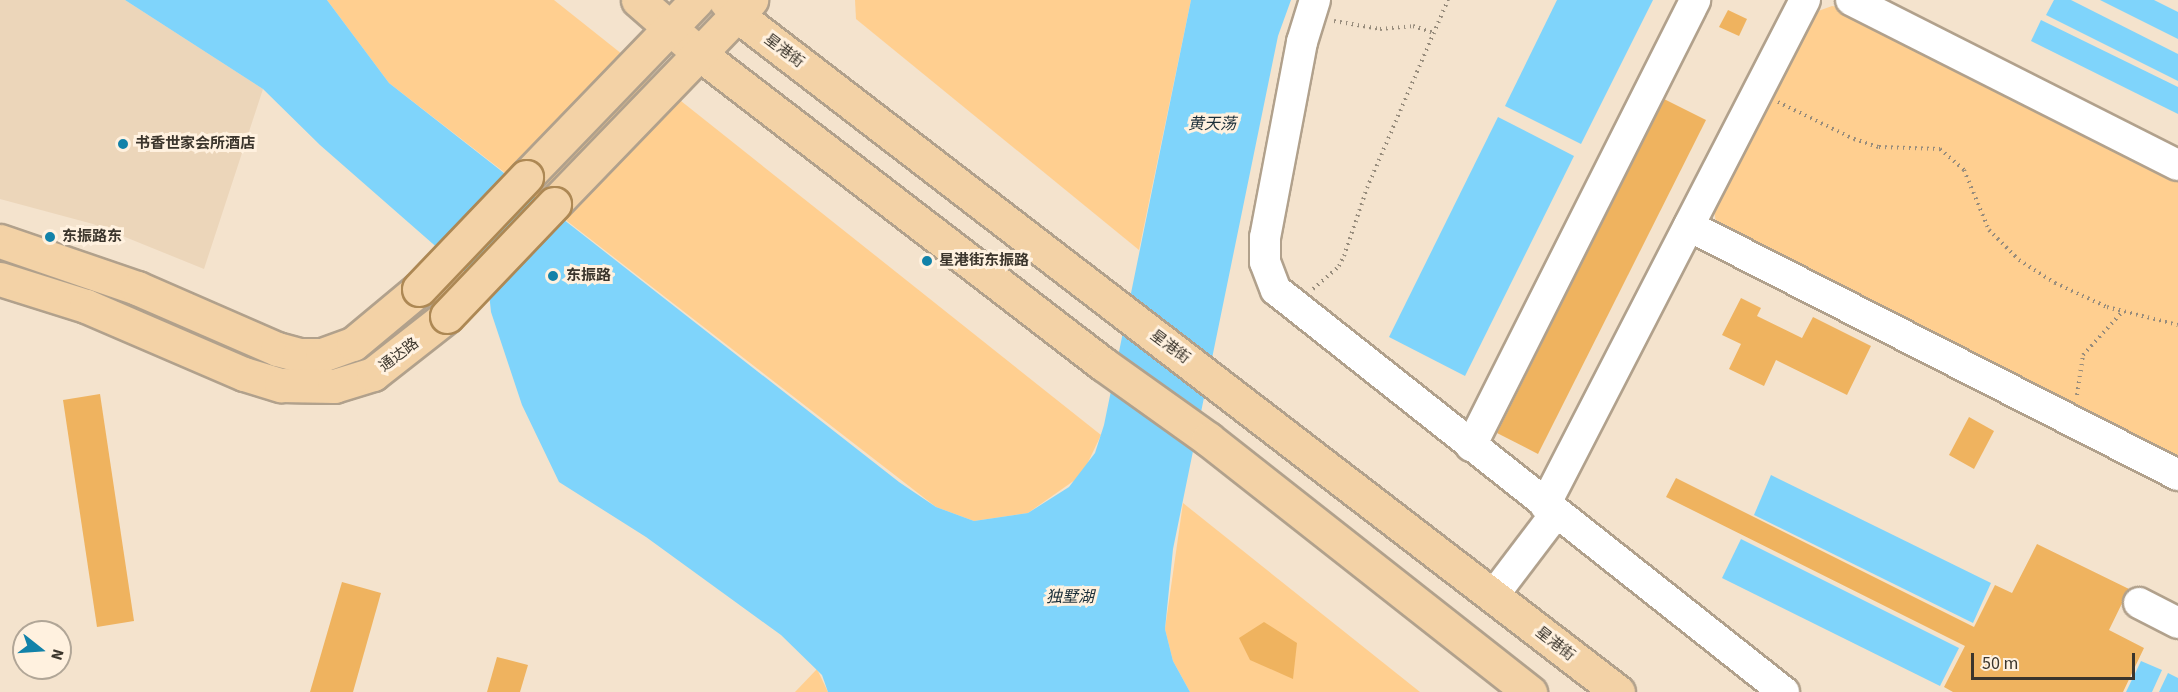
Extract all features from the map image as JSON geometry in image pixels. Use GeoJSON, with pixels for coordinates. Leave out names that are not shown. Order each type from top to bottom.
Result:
{"type":"FeatureCollection","features":[{"type":"Feature","properties":{"kind":"main road"},"geometry":{"type":"LineString","coordinates":[[638,0],[671,26],[701,55],[1103,364],[1208,439],[1530,692]]}},
{"type":"Feature","properties":{"kind":"main road"},"geometry":{"type":"LineString","coordinates":[[0,241],[137,288],[277,349],[299,355],[321,355],[353,345],[419,288],[697,0]]}},
{"type":"Feature","properties":{"kind":"main road"},"geometry":{"type":"LineString","coordinates":[[701,55],[737,5]]}},
{"type":"Feature","properties":{"kind":"main road","name":"星港街"},"geometry":{"type":"LineString","coordinates":[[737,5],[1114,304],[1618,692]]}},
{"type":"Feature","properties":{"kind":"main road","name":"通达路"},"geometry":{"type":"LineString","coordinates":[[0,279],[86,306],[244,374],[281,385],[334,386],[373,374],[397,359],[447,316],[701,55]]}},
{"type":"Feature","properties":{"kind":"street"},"geometry":{"type":"LineString","coordinates":[[1471,446],[1695,0]]}},
{"type":"Feature","properties":{"kind":"street"},"geometry":{"type":"LineString","coordinates":[[1493,596],[1550,509],[1689,226],[1805,0]]}},
{"type":"Feature","properties":{"kind":"street"},"geometry":{"type":"LineString","coordinates":[[1851,0],[2178,165]]}},
{"type":"Feature","properties":{"kind":"street"},"geometry":{"type":"LineString","coordinates":[[1312,8],[1264,250],[1268,277],[1293,307],[1784,692]]}},
{"type":"Feature","properties":{"kind":"street"},"geometry":{"type":"LineString","coordinates":[[1689,226],[2178,475]]}},
{"type":"Feature","properties":{"kind":"street"},"geometry":{"type":"LineString","coordinates":[[2139,603],[2178,623]]}},
{"type":"Feature","properties":{"kind":"path"},"geometry":{"type":"LineString","coordinates":[[1293,307],[1339,266],[1367,188],[1448,0]]}},
{"type":"Feature","properties":{"kind":"path"},"geometry":{"type":"LineString","coordinates":[[1312,8],[1371,28],[1413,26],[1434,33]]}},
{"type":"Feature","properties":{"kind":"path"},"geometry":{"type":"LineString","coordinates":[[1758,92],[1854,139],[1889,148],[1932,147],[1950,155],[1968,177],[1981,214],[2002,246],[2055,283],[2122,312],[2178,325]]}},
{"type":"Feature","properties":{"kind":"path"},"geometry":{"type":"LineString","coordinates":[[2074,422],[2083,356],[2122,312]]}},
{"type":"Feature","properties":{"kind":"shaded area","name":"书香世家会所酒店"},"geometry":{"type":"Polygon","coordinates":[[[0,0],[125,0],[263,89],[204,269],[93,224],[0,199],[0,0]]]}},
{"type":"Feature","properties":{"kind":"shaded area"},"geometry":{"type":"Polygon","coordinates":[[[327,0],[554,0],[1101,435],[1082,475],[1028,513],[974,521],[936,507],[389,83],[327,0]]]}},
{"type":"Feature","properties":{"kind":"shaded area"},"geometry":{"type":"Polygon","coordinates":[[[855,0],[1191,0],[1139,250],[856,19],[855,0]]]}},
{"type":"Feature","properties":{"kind":"shaded area"},"geometry":{"type":"Polygon","coordinates":[[[1832,6],[1847,9],[2178,173],[2178,465],[1716,223],[1713,204],[1810,14],[1832,6]]]}},
{"type":"Feature","properties":{"kind":"shaded area"},"geometry":{"type":"Polygon","coordinates":[[[1183,503],[1420,692],[1190,692],[1173,661],[1165,629],[1183,503]]]}},
{"type":"Feature","properties":{"kind":"shaded area"},"geometry":{"type":"Polygon","coordinates":[[[817,669],[828,692],[795,692],[817,669]]]}},
{"type":"Feature","properties":{"kind":"water"},"geometry":{"type":"Polygon","coordinates":[[[125,0],[327,0],[389,83],[899,482],[936,507],[974,521],[1028,513],[1069,487],[1095,453],[1104,425],[1191,0],[1291,0],[1278,36],[1173,549],[1165,629],[1173,661],[1190,692],[828,692],[822,675],[781,635],[646,537],[559,482],[522,405],[491,312],[489,293],[320,145],[263,89],[125,0]]]}},
{"type":"Feature","properties":{"kind":"water"},"geometry":{"type":"Polygon","coordinates":[[[1557,0],[1653,0],[1581,144],[1505,106],[1557,0]]]}},
{"type":"Feature","properties":{"kind":"water"},"geometry":{"type":"Polygon","coordinates":[[[2054,0],[2071,0],[2178,54],[2178,81],[2046,15],[2054,0]]]}},
{"type":"Feature","properties":{"kind":"water"},"geometry":{"type":"Polygon","coordinates":[[[2100,0],[2154,0],[2178,12],[2178,39],[2100,0]]]}},
{"type":"Feature","properties":{"kind":"water"},"geometry":{"type":"Polygon","coordinates":[[[2041,20],[2178,87],[2178,114],[2031,41],[2041,20]]]}},
{"type":"Feature","properties":{"kind":"water"},"geometry":{"type":"Polygon","coordinates":[[[1498,117],[1574,156],[1465,376],[1389,337],[1498,117]]]}},
{"type":"Feature","properties":{"kind":"water"},"geometry":{"type":"Polygon","coordinates":[[[1771,475],[1991,583],[1973,623],[1754,515],[1771,475]]]}},
{"type":"Feature","properties":{"kind":"water"},"geometry":{"type":"Polygon","coordinates":[[[1741,539],[1959,648],[1940,686],[1722,578],[1741,539]]]}},
{"type":"Feature","properties":{"kind":"water"},"geometry":{"type":"Polygon","coordinates":[[[2141,661],[2162,670],[2152,692],[2126,692],[2141,661]]]}},
{"type":"Feature","properties":{"kind":"water"},"geometry":{"type":"Polygon","coordinates":[[[2168,673],[2178,678],[2178,692],[2159,692],[2168,673]]]}},
{"type":"Feature","properties":{"kind":"building"},"geometry":{"type":"Polygon","coordinates":[[[1728,10],[1747,19],[1739,36],[1719,27],[1728,10]]]}},
{"type":"Feature","properties":{"kind":"building"},"geometry":{"type":"Polygon","coordinates":[[[1664,99],[1706,120],[1538,454],[1497,433],[1664,99]]]}},
{"type":"Feature","properties":{"kind":"building"},"geometry":{"type":"Polygon","coordinates":[[[1741,298],[1761,308],[1757,316],[1802,338],[1813,317],[1871,346],[1847,395],[1776,360],[1764,386],[1729,369],[1741,344],[1722,335],[1741,298]]]}},
{"type":"Feature","properties":{"kind":"building"},"geometry":{"type":"Polygon","coordinates":[[[100,394],[134,621],[97,627],[63,400],[100,394]]]}},
{"type":"Feature","properties":{"kind":"building"},"geometry":{"type":"Polygon","coordinates":[[[1969,417],[1994,431],[1974,469],[1949,455],[1969,417]]]}},
{"type":"Feature","properties":{"kind":"building"},"geometry":{"type":"Polygon","coordinates":[[[1676,478],[1974,627],[1995,585],[2012,593],[2037,544],[2129,589],[2109,630],[2144,648],[2123,692],[1953,692],[1944,687],[1965,646],[1666,497],[1676,478]]]}},
{"type":"Feature","properties":{"kind":"building"},"geometry":{"type":"Polygon","coordinates":[[[342,582],[381,593],[353,692],[310,692],[342,582]]]}},
{"type":"Feature","properties":{"kind":"building"},"geometry":{"type":"Polygon","coordinates":[[[1264,622],[1297,643],[1293,679],[1250,660],[1239,638],[1264,622]]]}},
{"type":"Feature","properties":{"kind":"building"},"geometry":{"type":"Polygon","coordinates":[[[497,657],[528,665],[520,692],[487,692],[497,657]]]}},
{"type":"Feature","properties":{"kind":"place","name":"书香世家会所酒店"},"geometry":{"type":"Point","coordinates":[123,144]}},
{"type":"Feature","properties":{"kind":"place","name":"东振路东"},"geometry":{"type":"Point","coordinates":[50,237]}},
{"type":"Feature","properties":{"kind":"place","name":"星港街东振路"},"geometry":{"type":"Point","coordinates":[927,261]}},
{"type":"Feature","properties":{"kind":"place","name":"东振路"},"geometry":{"type":"Point","coordinates":[553,276]}},
{"type":"Feature","properties":{"kind":"water label","name":"黄天荡"},"geometry":{"type":"Point","coordinates":[1212,124]}},
{"type":"Feature","properties":{"kind":"water label","name":"独墅湖"},"geometry":{"type":"Point","coordinates":[1070,597]}}]}
